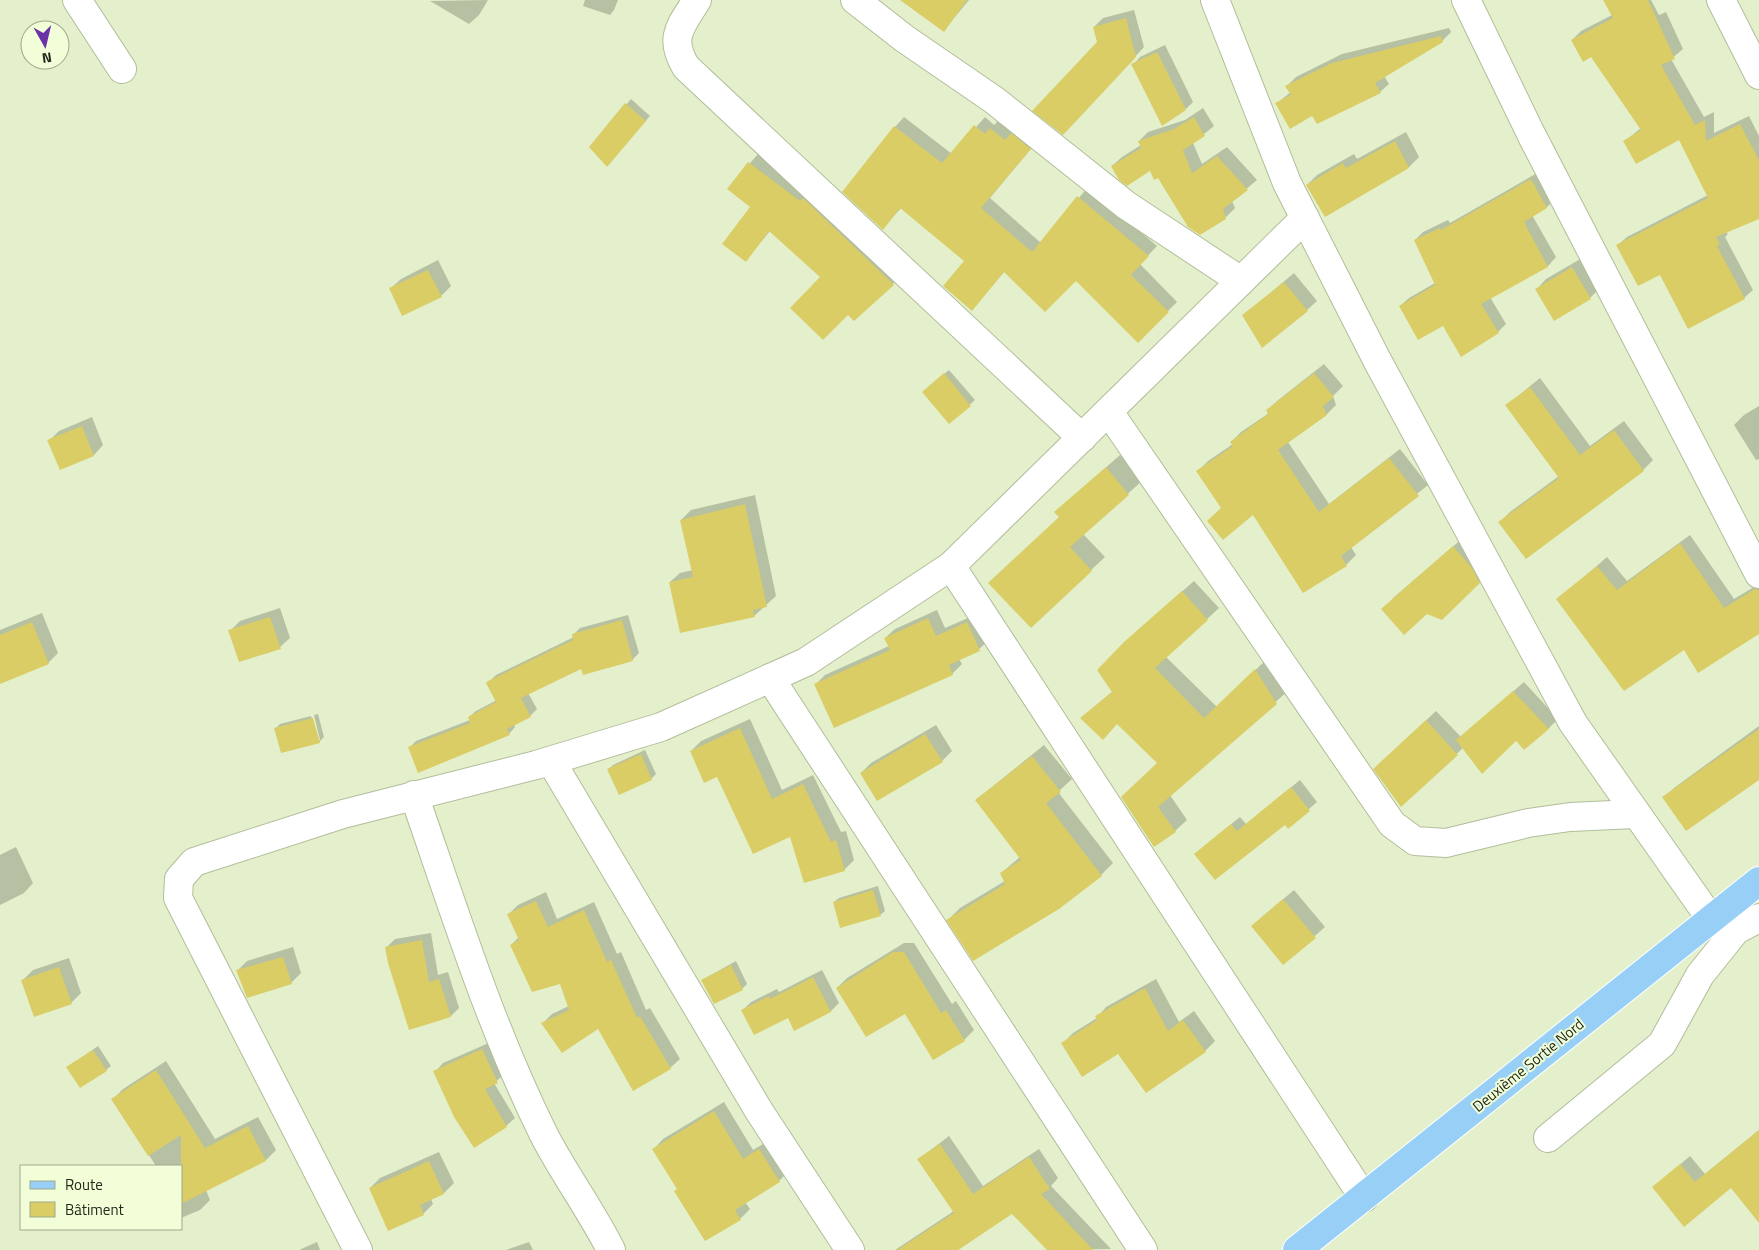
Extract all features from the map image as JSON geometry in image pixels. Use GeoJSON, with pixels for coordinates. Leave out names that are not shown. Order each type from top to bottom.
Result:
{"type":"FeatureCollection","features":[{"type":"Feature","properties":{"kind":"main road","name":"Deuxième Sortie Nord"},"geometry":{"type":"LineString","coordinates":[[1297,1250],[1710,918],[1759,881]]}},
{"type":"Feature","properties":{"kind":"street"},"geometry":{"type":"LineString","coordinates":[[77,0],[122,69]]}},
{"type":"Feature","properties":{"kind":"street"},"geometry":{"type":"LineString","coordinates":[[697,0],[677,32],[677,52],[686,67],[1082,438]]}},
{"type":"Feature","properties":{"kind":"street"},"geometry":{"type":"LineString","coordinates":[[855,0],[905,39],[994,100],[1126,205],[1241,281]]}},
{"type":"Feature","properties":{"kind":"street"},"geometry":{"type":"LineString","coordinates":[[1215,0],[1287,183],[1381,369],[1574,723],[1635,814],[1710,918]]}},
{"type":"Feature","properties":{"kind":"street"},"geometry":{"type":"LineString","coordinates":[[1466,0],[1532,136],[1759,574]]}},
{"type":"Feature","properties":{"kind":"street"},"geometry":{"type":"LineString","coordinates":[[1721,0],[1759,75]]}},
{"type":"Feature","properties":{"kind":"street"},"geometry":{"type":"LineString","coordinates":[[358,1250],[178,898],[179,879],[194,862],[342,814],[551,761],[661,726],[806,662],[951,566],[1305,218]]}},
{"type":"Feature","properties":{"kind":"street"},"geometry":{"type":"LineString","coordinates":[[1109,412],[1392,824],[1415,841],[1446,843],[1528,823],[1570,817],[1635,814]]}},
{"type":"Feature","properties":{"kind":"street"},"geometry":{"type":"LineString","coordinates":[[951,566],[1364,1198]]}},
{"type":"Feature","properties":{"kind":"street"},"geometry":{"type":"LineString","coordinates":[[770,678],[1143,1250]]}},
{"type":"Feature","properties":{"kind":"street"},"geometry":{"type":"LineString","coordinates":[[551,761],[759,1110],[850,1250]]}},
{"type":"Feature","properties":{"kind":"street"},"geometry":{"type":"LineString","coordinates":[[414,795],[492,1019],[545,1136],[611,1250]]}},
{"type":"Feature","properties":{"kind":"street"},"geometry":{"type":"LineString","coordinates":[[1548,1138],[1662,1044],[1700,974],[1736,930],[1759,918]]}},
{"type":"Feature","properties":{"kind":"building"},"geometry":{"type":"Polygon","coordinates":[[[900,0],[967,0],[944,32],[900,0]]]}},
{"type":"Feature","properties":{"kind":"building"},"geometry":{"type":"Polygon","coordinates":[[[1603,0],[1648,0],[1675,59],[1661,65],[1695,125],[1705,120],[1706,141],[1740,124],[1759,160],[1759,219],[1716,237],[1720,244],[1717,246],[1745,299],[1688,329],[1660,275],[1638,286],[1616,245],[1708,198],[1679,140],[1636,164],[1623,141],[1641,130],[1591,57],[1583,62],[1571,40],[1613,18],[1603,0]]]}},
{"type":"Feature","properties":{"kind":"building"},"geometry":{"type":"Polygon","coordinates":[[[1126,18],[1136,57],[1063,135],[1032,111],[1097,42],[1093,27],[1126,18]]]}},
{"type":"Feature","properties":{"kind":"building"},"geometry":{"type":"Polygon","coordinates":[[[1441,36],[1443,42],[1375,83],[1381,93],[1317,124],[1312,116],[1290,129],[1275,103],[1291,95],[1285,86],[1332,63],[1441,36]]]}},
{"type":"Feature","properties":{"kind":"building"},"geometry":{"type":"Polygon","coordinates":[[[1157,52],[1186,110],[1162,126],[1131,64],[1157,52]]]}},
{"type":"Feature","properties":{"kind":"building"},"geometry":{"type":"Polygon","coordinates":[[[625,103],[646,121],[607,167],[589,147],[625,103]]]}},
{"type":"Feature","properties":{"kind":"building"},"geometry":{"type":"Polygon","coordinates":[[[1194,117],[1205,136],[1183,150],[1192,173],[1217,156],[1248,190],[1223,209],[1226,219],[1200,235],[1188,227],[1158,178],[1154,180],[1150,171],[1127,186],[1119,180],[1111,166],[1141,148],[1138,141],[1174,129],[1194,117]]]}},
{"type":"Feature","properties":{"kind":"building"},"geometry":{"type":"Polygon","coordinates":[[[974,125],[985,134],[990,128],[1005,140],[1011,133],[1031,149],[981,208],[1032,252],[1077,196],[1149,256],[1131,275],[1169,312],[1138,343],[1076,281],[1045,312],[1004,272],[972,311],[943,286],[964,261],[900,208],[883,230],[842,192],[894,126],[942,163],[974,125]]]}},
{"type":"Feature","properties":{"kind":"building"},"geometry":{"type":"Polygon","coordinates":[[[1395,141],[1409,168],[1325,217],[1306,185],[1343,163],[1346,168],[1395,141]]]}},
{"type":"Feature","properties":{"kind":"building"},"geometry":{"type":"Polygon","coordinates":[[[748,162],[800,201],[803,198],[894,285],[854,321],[848,315],[823,340],[790,308],[820,277],[769,231],[746,262],[722,244],[750,207],[727,189],[748,162]]]}},
{"type":"Feature","properties":{"kind":"building"},"geometry":{"type":"Polygon","coordinates":[[[1531,179],[1547,208],[1524,222],[1548,267],[1481,304],[1499,333],[1461,357],[1443,326],[1418,340],[1399,306],[1435,285],[1414,240],[1440,228],[1441,230],[1531,179]]]}},
{"type":"Feature","properties":{"kind":"building"},"geometry":{"type":"Polygon","coordinates":[[[1572,267],[1591,299],[1554,321],[1535,289],[1572,267]]]}},
{"type":"Feature","properties":{"kind":"building"},"geometry":{"type":"Polygon","coordinates":[[[428,270],[442,297],[402,316],[389,288],[428,270]]]}},
{"type":"Feature","properties":{"kind":"building"},"geometry":{"type":"Polygon","coordinates":[[[1284,282],[1308,311],[1262,348],[1242,315],[1284,282]]]}},
{"type":"Feature","properties":{"kind":"building"},"geometry":{"type":"Polygon","coordinates":[[[944,373],[971,406],[949,424],[922,392],[944,373]]]}},
{"type":"Feature","properties":{"kind":"building"},"geometry":{"type":"Polygon","coordinates":[[[1314,373],[1334,397],[1323,406],[1327,415],[1278,450],[1319,512],[1389,458],[1419,496],[1341,556],[1347,566],[1303,593],[1253,515],[1223,540],[1207,521],[1221,508],[1196,471],[1233,446],[1230,442],[1268,414],[1266,410],[1314,373]]]}},
{"type":"Feature","properties":{"kind":"building"},"geometry":{"type":"Polygon","coordinates":[[[1530,387],[1580,455],[1614,430],[1644,471],[1526,559],[1498,522],[1559,478],[1505,405],[1530,387]]]}},
{"type":"Feature","properties":{"kind":"building"},"geometry":{"type":"Polygon","coordinates":[[[82,426],[94,456],[60,470],[47,440],[82,426]]]}},
{"type":"Feature","properties":{"kind":"building"},"geometry":{"type":"Polygon","coordinates":[[[1106,467],[1129,495],[1070,547],[1092,571],[1031,628],[988,583],[1059,517],[1054,512],[1106,467]]]}},
{"type":"Feature","properties":{"kind":"building"},"geometry":{"type":"Polygon","coordinates":[[[745,504],[767,607],[753,610],[755,617],[680,633],[669,582],[693,577],[680,520],[745,504]]]}},
{"type":"Feature","properties":{"kind":"building"},"geometry":{"type":"Polygon","coordinates":[[[1680,543],[1724,608],[1755,589],[1759,590],[1759,634],[1698,673],[1684,650],[1624,691],[1556,599],[1597,566],[1617,590],[1680,543]]]}},
{"type":"Feature","properties":{"kind":"building"},"geometry":{"type":"Polygon","coordinates":[[[1453,546],[1472,568],[1480,583],[1442,620],[1427,614],[1404,635],[1381,609],[1453,546]]]}},
{"type":"Feature","properties":{"kind":"building"},"geometry":{"type":"Polygon","coordinates":[[[1182,591],[1208,620],[1155,668],[1204,718],[1255,669],[1277,704],[1158,807],[1176,832],[1154,847],[1121,797],[1157,763],[1117,724],[1103,740],[1080,718],[1112,692],[1097,670],[1124,642],[1182,591]]]}},
{"type":"Feature","properties":{"kind":"building"},"geometry":{"type":"Polygon","coordinates":[[[270,617],[281,649],[239,662],[228,630],[270,617]]]}},
{"type":"Feature","properties":{"kind":"building"},"geometry":{"type":"Polygon","coordinates":[[[928,618],[936,636],[967,622],[980,651],[949,665],[953,675],[834,728],[814,684],[890,650],[884,638],[928,618]]]}},
{"type":"Feature","properties":{"kind":"building"},"geometry":{"type":"Polygon","coordinates":[[[622,620],[633,661],[583,675],[581,669],[521,698],[531,717],[507,729],[510,735],[418,773],[408,747],[470,723],[468,717],[496,702],[486,683],[488,681],[573,640],[572,634],[622,620]]]}},
{"type":"Feature","properties":{"kind":"building"},"geometry":{"type":"Polygon","coordinates":[[[32,622],[49,664],[0,684],[0,635],[32,622]]]}},
{"type":"Feature","properties":{"kind":"building"},"geometry":{"type":"Polygon","coordinates":[[[1513,691],[1549,729],[1524,750],[1516,741],[1482,774],[1456,740],[1513,691]]]}},
{"type":"Feature","properties":{"kind":"building"},"geometry":{"type":"Polygon","coordinates":[[[313,718],[320,743],[281,753],[274,728],[313,718]]]}},
{"type":"Feature","properties":{"kind":"building"},"geometry":{"type":"Polygon","coordinates":[[[1426,720],[1458,755],[1401,807],[1373,769],[1426,720]]]}},
{"type":"Feature","properties":{"kind":"building"},"geometry":{"type":"Polygon","coordinates":[[[740,728],[772,799],[803,784],[831,842],[836,840],[845,871],[804,883],[790,837],[753,854],[717,777],[704,783],[690,751],[740,728]]]}},
{"type":"Feature","properties":{"kind":"building"},"geometry":{"type":"Polygon","coordinates":[[[1759,729],[1759,780],[1686,831],[1662,797],[1759,729]]]}},
{"type":"Feature","properties":{"kind":"building"},"geometry":{"type":"Polygon","coordinates":[[[925,734],[943,762],[877,801],[860,773],[925,734]]]}},
{"type":"Feature","properties":{"kind":"building"},"geometry":{"type":"Polygon","coordinates":[[[641,754],[652,780],[619,795],[607,769],[641,754]]]}},
{"type":"Feature","properties":{"kind":"building"},"geometry":{"type":"Polygon","coordinates":[[[1032,756],[1061,792],[1046,803],[1102,876],[1059,909],[973,961],[946,920],[1005,884],[1000,873],[1021,860],[975,800],[1032,756]]]}},
{"type":"Feature","properties":{"kind":"building"},"geometry":{"type":"Polygon","coordinates":[[[1291,787],[1310,811],[1288,829],[1285,825],[1215,880],[1194,854],[1231,824],[1237,831],[1291,787]]]}},
{"type":"Feature","properties":{"kind":"building"},"geometry":{"type":"Polygon","coordinates":[[[873,890],[881,916],[840,928],[833,902],[873,890]]]}},
{"type":"Feature","properties":{"kind":"building"},"geometry":{"type":"Polygon","coordinates":[[[1283,899],[1316,938],[1283,965],[1251,926],[1283,899]]]}},
{"type":"Feature","properties":{"kind":"building"},"geometry":{"type":"Polygon","coordinates":[[[536,901],[548,927],[584,910],[607,962],[611,960],[637,1018],[640,1016],[671,1069],[633,1091],[598,1029],[562,1053],[541,1023],[569,1010],[560,984],[532,992],[510,945],[519,940],[507,914],[536,901]]]}},
{"type":"Feature","properties":{"kind":"building"},"geometry":{"type":"Polygon","coordinates":[[[422,940],[429,982],[439,979],[451,1017],[409,1030],[388,963],[385,947],[422,940]]]}},
{"type":"Feature","properties":{"kind":"building"},"geometry":{"type":"Polygon","coordinates":[[[893,952],[904,952],[941,1013],[946,1010],[965,1041],[933,1060],[905,1014],[866,1037],[836,988],[893,952]]]}},
{"type":"Feature","properties":{"kind":"building"},"geometry":{"type":"Polygon","coordinates":[[[283,957],[292,984],[247,998],[236,970],[283,957]]]}},
{"type":"Feature","properties":{"kind":"building"},"geometry":{"type":"Polygon","coordinates":[[[731,965],[743,990],[714,1004],[701,980],[731,965]]]}},
{"type":"Feature","properties":{"kind":"building"},"geometry":{"type":"Polygon","coordinates":[[[59,967],[72,1004],[34,1017],[21,980],[59,967]]]}},
{"type":"Feature","properties":{"kind":"building"},"geometry":{"type":"Polygon","coordinates":[[[813,977],[831,1012],[794,1031],[788,1018],[754,1035],[741,1010],[769,996],[770,999],[813,977]]]}},
{"type":"Feature","properties":{"kind":"building"},"geometry":{"type":"Polygon","coordinates":[[[1145,988],[1168,1031],[1183,1020],[1206,1052],[1146,1093],[1118,1054],[1082,1077],[1061,1043],[1097,1020],[1095,1016],[1145,988]]]}},
{"type":"Feature","properties":{"kind":"building"},"geometry":{"type":"Polygon","coordinates":[[[482,1049],[498,1083],[485,1089],[507,1127],[474,1148],[454,1117],[433,1071],[482,1049]]]}},
{"type":"Feature","properties":{"kind":"building"},"geometry":{"type":"Polygon","coordinates":[[[93,1050],[107,1071],[80,1088],[66,1067],[93,1050]]]}},
{"type":"Feature","properties":{"kind":"building"},"geometry":{"type":"Polygon","coordinates":[[[156,1070],[205,1148],[248,1126],[266,1161],[182,1203],[181,1135],[148,1156],[111,1099],[156,1070]]]}},
{"type":"Feature","properties":{"kind":"building"},"geometry":{"type":"Polygon","coordinates":[[[714,1111],[743,1159],[759,1149],[780,1182],[735,1210],[741,1220],[705,1241],[674,1191],[677,1189],[652,1149],[714,1111]]]}},
{"type":"Feature","properties":{"kind":"building"},"geometry":{"type":"Polygon","coordinates":[[[1759,1130],[1759,1223],[1731,1188],[1684,1227],[1652,1187],[1680,1164],[1695,1182],[1759,1130]]]}},
{"type":"Feature","properties":{"kind":"building"},"geometry":{"type":"Polygon","coordinates":[[[940,1144],[973,1194],[1029,1157],[1050,1189],[1041,1194],[1093,1250],[1047,1250],[1012,1214],[958,1250],[897,1250],[954,1213],[917,1159],[940,1144]]]}},
{"type":"Feature","properties":{"kind":"building"},"geometry":{"type":"Polygon","coordinates":[[[429,1161],[444,1194],[420,1205],[424,1215],[388,1231],[369,1188],[429,1161]]]}}]}
